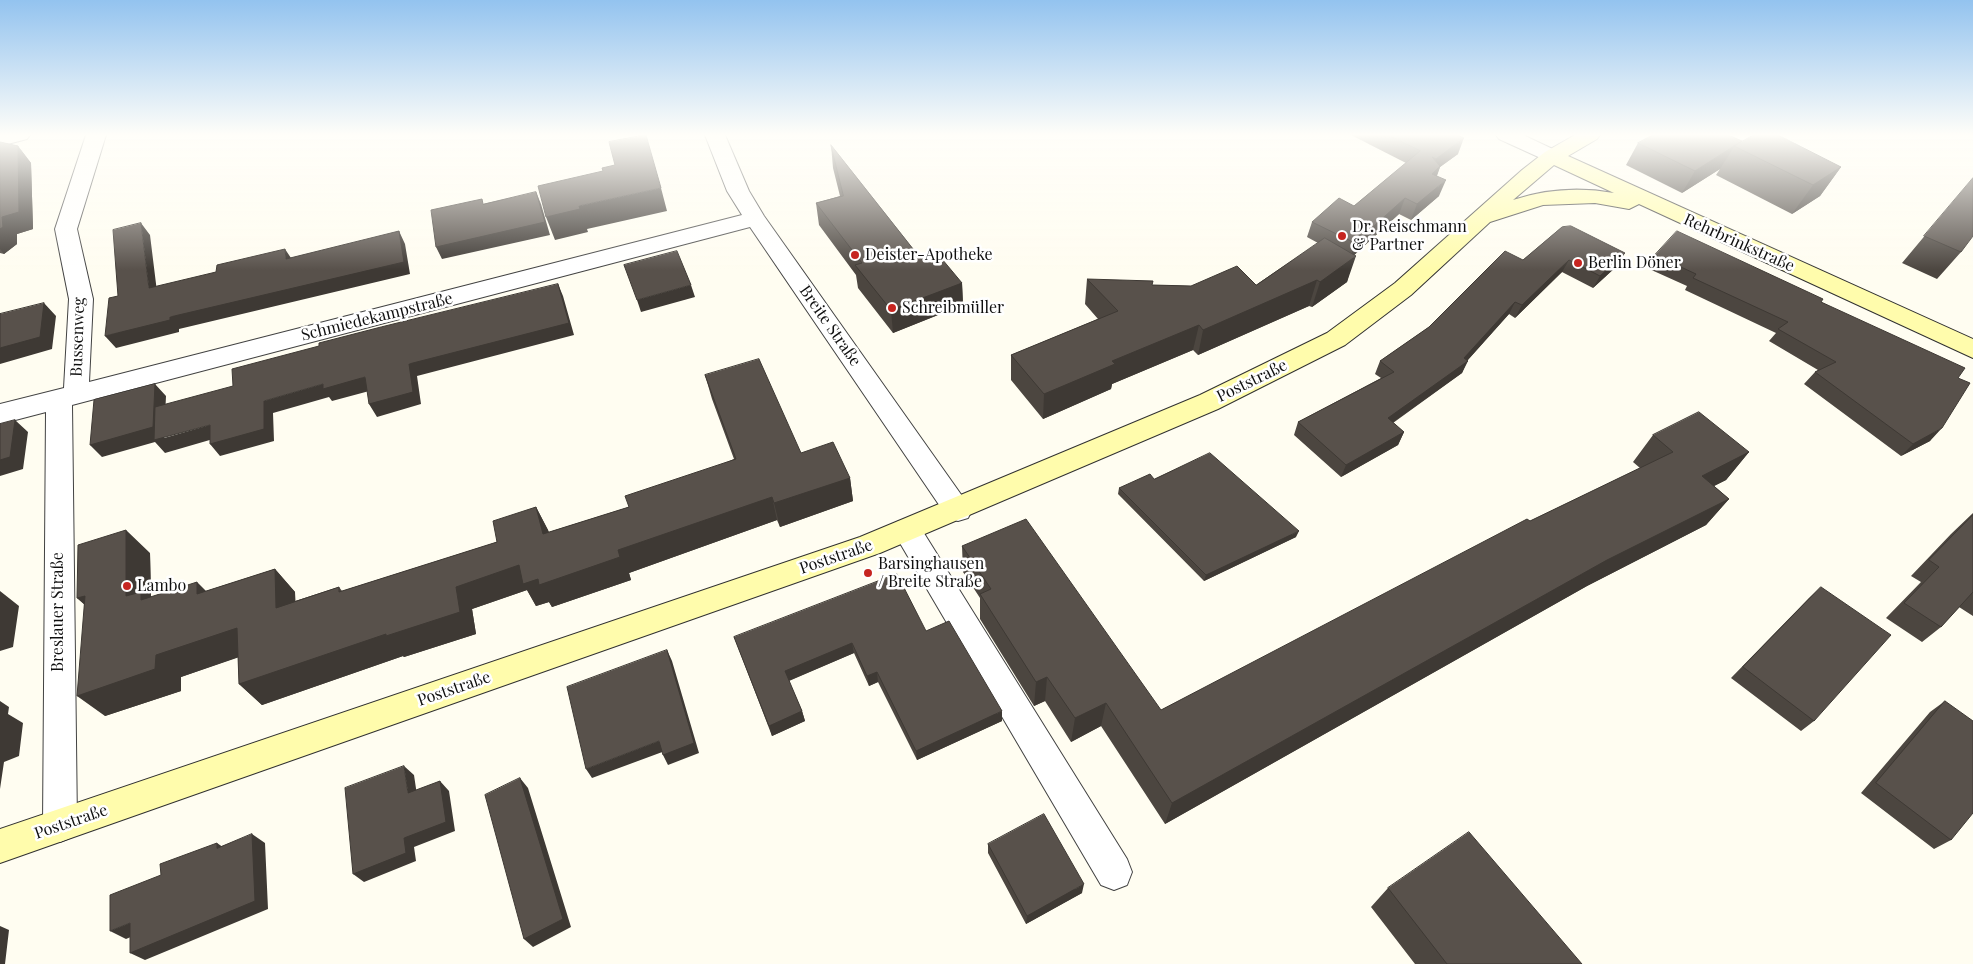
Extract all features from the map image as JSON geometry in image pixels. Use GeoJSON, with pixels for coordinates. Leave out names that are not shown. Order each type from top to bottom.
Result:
{"type":"FeatureCollection","features":[{"type":"Feature","properties":{"kind":"main road","name":"Poststraße"},"geometry":{"type":"LineString","coordinates":[[0,846],[870,545],[958,510],[1209,402],[1336,339],[1403,289],[1524,180]]}},
{"type":"Feature","properties":{"kind":"main road","name":"Rehrbrinkstraße"},"geometry":{"type":"LineString","coordinates":[[1603,180],[1973,349]]}},
{"type":"Feature","properties":{"kind":"main road"},"geometry":{"type":"LineString","coordinates":[[1479,219],[1541,198],[1562,196],[1595,196],[1664,209]]}},
{"type":"Feature","properties":{"kind":"street","name":"Bussenweg"},"geometry":{"type":"LineString","coordinates":[[67,397],[81,300],[66,229],[82,180]]}},
{"type":"Feature","properties":{"kind":"street","name":"Breite Straße"},"geometry":{"type":"LineString","coordinates":[[733,180],[754,220],[958,510]]}},
{"type":"Feature","properties":{"kind":"street","name":"Schmiedekampstraße"},"geometry":{"type":"LineString","coordinates":[[0,414],[754,220]]}},
{"type":"Feature","properties":{"kind":"street","name":"Breslauer Straße"},"geometry":{"type":"LineString","coordinates":[[60,825],[67,397]]}},
{"type":"Feature","properties":{"kind":"street"},"geometry":{"type":"LineString","coordinates":[[907,530],[1114,872]]}},
{"type":"Feature","properties":{"kind":"building"},"geometry":{"type":"Polygon","coordinates":[[[0,180],[19,180],[19,212],[2,217],[3,227],[0,229],[0,180]]]}},
{"type":"Feature","properties":{"kind":"building"},"geometry":{"type":"Polygon","coordinates":[[[564,180],[659,180],[661,188],[579,206],[580,209],[546,217],[538,186],[564,180]]]}},
{"type":"Feature","properties":{"kind":"building"},"geometry":{"type":"Polygon","coordinates":[[[839,180],[859,180],[921,259],[937,253],[962,283],[891,310],[855,265],[862,263],[816,203],[843,196],[839,180]]]}},
{"type":"Feature","properties":{"kind":"building"},"geometry":{"type":"Polygon","coordinates":[[[1385,180],[1446,180],[1417,204],[1405,198],[1355,243],[1312,222],[1339,198],[1354,206],[1385,180]]]}},
{"type":"Feature","properties":{"kind":"building"},"geometry":{"type":"Polygon","coordinates":[[[1803,180],[1821,180],[1813,185],[1803,180]]]}},
{"type":"Feature","properties":{"kind":"building"},"geometry":{"type":"Polygon","coordinates":[[[1973,180],[1973,236],[1961,252],[1924,236],[1973,180]]]}},
{"type":"Feature","properties":{"kind":"building"},"geometry":{"type":"Polygon","coordinates":[[[536,192],[545,222],[436,247],[431,210],[482,199],[483,204],[536,192]]]}},
{"type":"Feature","properties":{"kind":"building"},"geometry":{"type":"Polygon","coordinates":[[[141,223],[149,288],[216,272],[217,265],[285,249],[286,259],[399,231],[404,262],[170,317],[170,320],[105,336],[109,298],[118,296],[113,230],[141,223]]]}},
{"type":"Feature","properties":{"kind":"building"},"geometry":{"type":"Polygon","coordinates":[[[1571,226],[1625,253],[1600,276],[1569,260],[1522,305],[1515,302],[1464,358],[1468,361],[1388,418],[1404,432],[1346,465],[1298,422],[1394,372],[1380,361],[1429,327],[1505,251],[1523,260],[1562,227],[1571,226]]]}},
{"type":"Feature","properties":{"kind":"building"},"geometry":{"type":"Polygon","coordinates":[[[1677,231],[1823,299],[1821,302],[1965,368],[1958,378],[1970,383],[1942,428],[1913,444],[1815,372],[1836,362],[1778,329],[1788,322],[1693,278],[1696,274],[1655,255],[1677,231]]]}},
{"type":"Feature","properties":{"kind":"building"},"geometry":{"type":"Polygon","coordinates":[[[1325,238],[1356,256],[1320,282],[1317,280],[1203,330],[1199,325],[1112,361],[1115,364],[1044,394],[1011,355],[1118,311],[1087,279],[1153,281],[1152,285],[1191,286],[1237,266],[1256,285],[1325,238]]]}},
{"type":"Feature","properties":{"kind":"building"},"geometry":{"type":"Polygon","coordinates":[[[677,251],[691,285],[637,300],[624,265],[677,251]]]}},
{"type":"Feature","properties":{"kind":"building"},"geometry":{"type":"Polygon","coordinates":[[[558,284],[569,323],[409,364],[413,392],[369,404],[365,377],[323,389],[323,384],[264,401],[264,429],[210,444],[210,425],[154,440],[155,407],[233,386],[232,369],[319,346],[319,343],[558,284]]]}},
{"type":"Feature","properties":{"kind":"building"},"geometry":{"type":"Polygon","coordinates":[[[44,303],[40,337],[0,348],[0,314],[44,303]]]}},
{"type":"Feature","properties":{"kind":"building"},"geometry":{"type":"Polygon","coordinates":[[[759,359],[801,453],[833,442],[850,478],[774,503],[772,497],[618,550],[620,557],[539,585],[538,579],[523,584],[519,565],[456,587],[460,612],[386,636],[386,634],[239,684],[237,628],[156,655],[155,669],[77,696],[85,596],[77,598],[78,545],[126,530],[126,596],[141,592],[141,600],[197,582],[197,594],[275,569],[276,608],[339,587],[339,592],[497,542],[493,521],[536,507],[543,534],[629,507],[625,496],[736,459],[705,375],[759,359]]]}},
{"type":"Feature","properties":{"kind":"building"},"geometry":{"type":"Polygon","coordinates":[[[155,384],[153,427],[90,445],[94,400],[155,384]]]}},
{"type":"Feature","properties":{"kind":"building"},"geometry":{"type":"Polygon","coordinates":[[[1699,412],[1749,452],[1702,476],[1729,499],[1607,560],[1172,803],[1106,703],[1075,718],[1047,677],[1036,682],[980,594],[991,589],[962,546],[1026,519],[1161,710],[1527,519],[1530,521],[1673,452],[1653,435],[1699,412]]]}},
{"type":"Feature","properties":{"kind":"building"},"geometry":{"type":"Polygon","coordinates":[[[15,420],[10,457],[0,460],[0,424],[15,420]]]}},
{"type":"Feature","properties":{"kind":"building"},"geometry":{"type":"Polygon","coordinates":[[[1210,453],[1299,531],[1206,575],[1119,488],[1150,474],[1154,479],[1210,453]]]}},
{"type":"Feature","properties":{"kind":"building"},"geometry":{"type":"Polygon","coordinates":[[[1973,515],[1973,592],[1941,627],[1904,603],[1939,567],[1929,560],[1973,515]]]}},
{"type":"Feature","properties":{"kind":"building"},"geometry":{"type":"Polygon","coordinates":[[[897,574],[926,631],[949,621],[1002,711],[916,751],[877,672],[867,676],[852,643],[785,671],[802,711],[769,726],[734,637],[897,574]]]}},
{"type":"Feature","properties":{"kind":"building"},"geometry":{"type":"Polygon","coordinates":[[[1821,587],[1891,635],[1814,721],[1743,667],[1821,587]]]}},
{"type":"Feature","properties":{"kind":"building"},"geometry":{"type":"Polygon","coordinates":[[[667,650],[694,743],[663,755],[659,741],[586,769],[567,687],[667,650]]]}},
{"type":"Feature","properties":{"kind":"building"},"geometry":{"type":"Polygon","coordinates":[[[1945,701],[1973,721],[1973,813],[1951,840],[1876,783],[1945,701]]]}},
{"type":"Feature","properties":{"kind":"building"},"geometry":{"type":"Polygon","coordinates":[[[404,766],[408,793],[440,781],[446,822],[404,838],[406,853],[353,874],[345,788],[404,766]]]}},
{"type":"Feature","properties":{"kind":"building"},"geometry":{"type":"Polygon","coordinates":[[[520,778],[563,919],[524,939],[485,795],[520,778]]]}},
{"type":"Feature","properties":{"kind":"building"},"geometry":{"type":"Polygon","coordinates":[[[1044,814],[1084,884],[1027,916],[988,844],[1044,814]]]}},
{"type":"Feature","properties":{"kind":"building"},"geometry":{"type":"Polygon","coordinates":[[[1469,832],[1582,964],[1447,964],[1388,888],[1469,832]]]}},
{"type":"Feature","properties":{"kind":"building"},"geometry":{"type":"Polygon","coordinates":[[[252,834],[255,901],[130,953],[130,923],[110,931],[110,895],[161,875],[160,864],[217,843],[217,848],[252,834]]]}},
{"type":"Feature","properties":{"kind":"place","name":"Dr. Reischmann & Partner"},"geometry":{"type":"Point","coordinates":[1342,236]}},
{"type":"Feature","properties":{"kind":"place","name":"Deister-Apotheke"},"geometry":{"type":"Point","coordinates":[855,255]}},
{"type":"Feature","properties":{"kind":"place","name":"Berlin Döner"},"geometry":{"type":"Point","coordinates":[1578,263]}},
{"type":"Feature","properties":{"kind":"place","name":"Schreibmüller"},"geometry":{"type":"Point","coordinates":[892,308]}},
{"type":"Feature","properties":{"kind":"place","name":"Barsinghausen / Breite Straße"},"geometry":{"type":"Point","coordinates":[868,573]}},
{"type":"Feature","properties":{"kind":"place","name":"Lambo"},"geometry":{"type":"Point","coordinates":[127,586]}}]}
